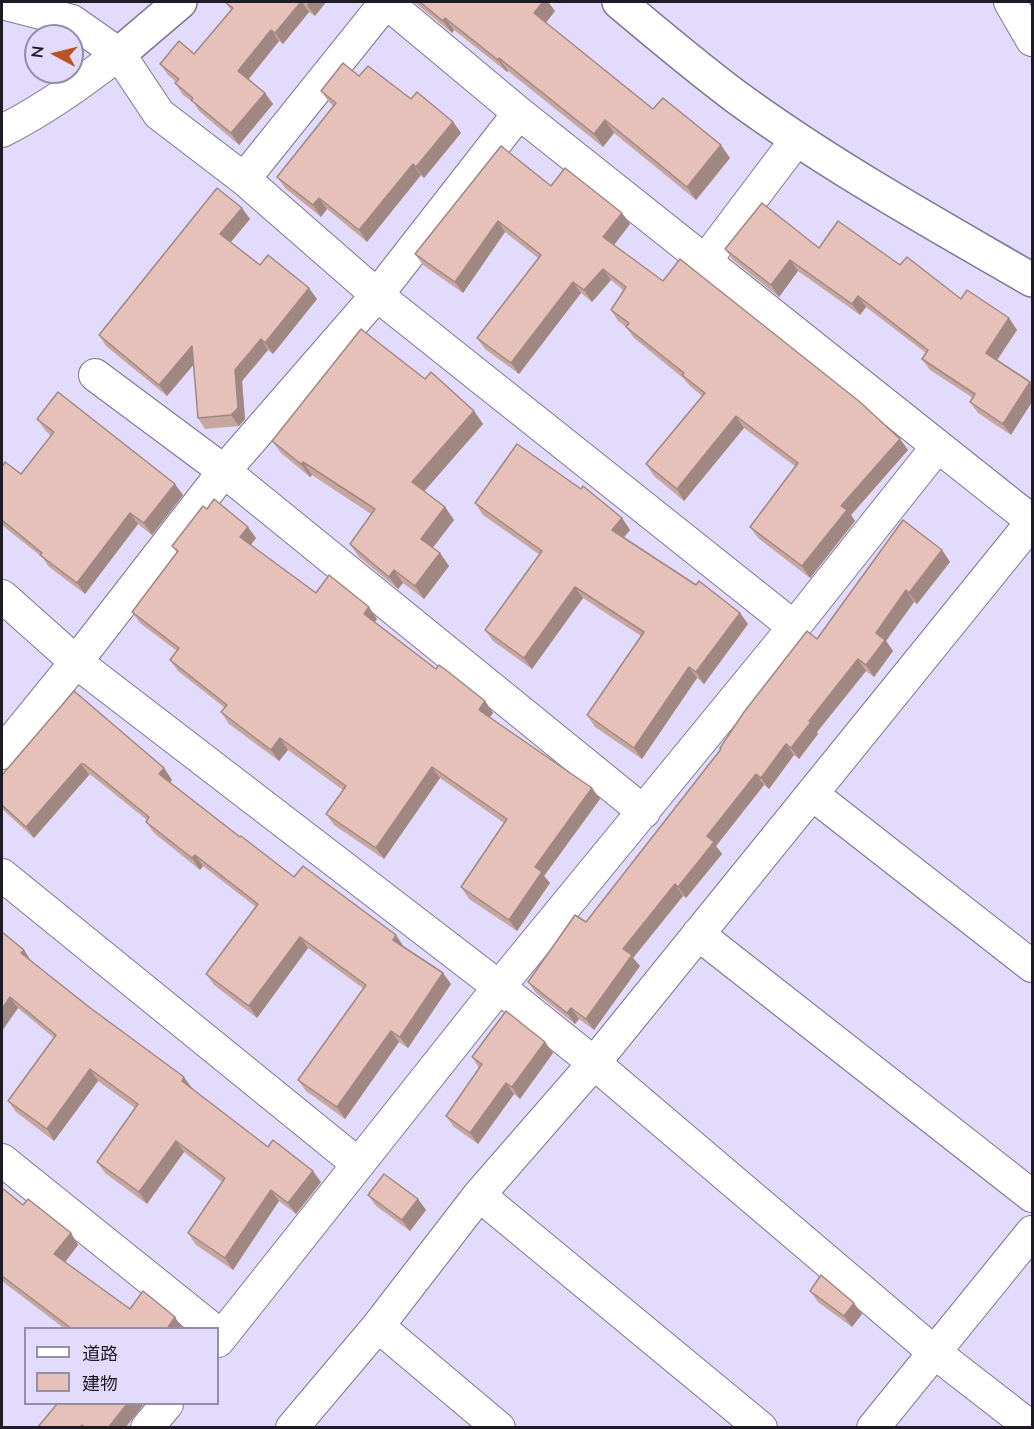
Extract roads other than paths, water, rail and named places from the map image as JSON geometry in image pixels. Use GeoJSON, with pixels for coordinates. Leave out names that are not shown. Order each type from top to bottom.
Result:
{"type":"FeatureCollection","features":[{"type":"Feature","properties":{"kind":"street"},"geometry":{"type":"LineString","coordinates":[[2,131],[65,94],[119,54],[180,2]]}},
{"type":"Feature","properties":{"kind":"street"},"geometry":{"type":"LineString","coordinates":[[244,180],[386,2],[519,113],[1032,522],[594,1063],[479,1195],[378,1326],[292,1428]]}},
{"type":"Feature","properties":{"kind":"street"},"geometry":{"type":"LineString","coordinates":[[619,2],[684,57],[797,139],[1032,280]]}},
{"type":"Feature","properties":{"kind":"street"},"geometry":{"type":"LineString","coordinates":[[1010,2],[1032,40]]}},
{"type":"Feature","properties":{"kind":"street"},"geometry":{"type":"LineString","coordinates":[[2,3],[72,21],[119,54],[159,114],[244,180],[377,295],[794,627]]}},
{"type":"Feature","properties":{"kind":"street"},"geometry":{"type":"LineString","coordinates":[[2,753],[76,662],[224,471],[377,295],[519,113]]}},
{"type":"Feature","properties":{"kind":"street"},"geometry":{"type":"LineString","coordinates":[[705,261],[797,139]]}},
{"type":"Feature","properties":{"kind":"street"},"geometry":{"type":"LineString","coordinates":[[94,375],[224,471],[644,812]]}},
{"type":"Feature","properties":{"kind":"street"},"geometry":{"type":"LineString","coordinates":[[219,1333],[794,627],[937,447]]}},
{"type":"Feature","properties":{"kind":"street"},"geometry":{"type":"LineString","coordinates":[[2,596],[76,662],[499,987],[594,1063],[934,1352],[1032,1428]]}},
{"type":"Feature","properties":{"kind":"street"},"geometry":{"type":"LineString","coordinates":[[812,794],[1032,966]]}},
{"type":"Feature","properties":{"kind":"street"},"geometry":{"type":"LineString","coordinates":[[2,875],[358,1164]]}},
{"type":"Feature","properties":{"kind":"street"},"geometry":{"type":"LineString","coordinates":[[698,934],[1032,1196]]}},
{"type":"Feature","properties":{"kind":"street"},"geometry":{"type":"LineString","coordinates":[[2,1160],[207,1327]]}},
{"type":"Feature","properties":{"kind":"street"},"geometry":{"type":"LineString","coordinates":[[479,1195],[761,1428]]}},
{"type":"Feature","properties":{"kind":"street"},"geometry":{"type":"LineString","coordinates":[[873,1428],[1032,1232]]}},
{"type":"Feature","properties":{"kind":"street"},"geometry":{"type":"LineString","coordinates":[[378,1326],[500,1428]]}},
{"type":"Feature","properties":{"kind":"street"},"geometry":{"type":"LineString","coordinates":[[147,1428],[166,1405]]}}]}
